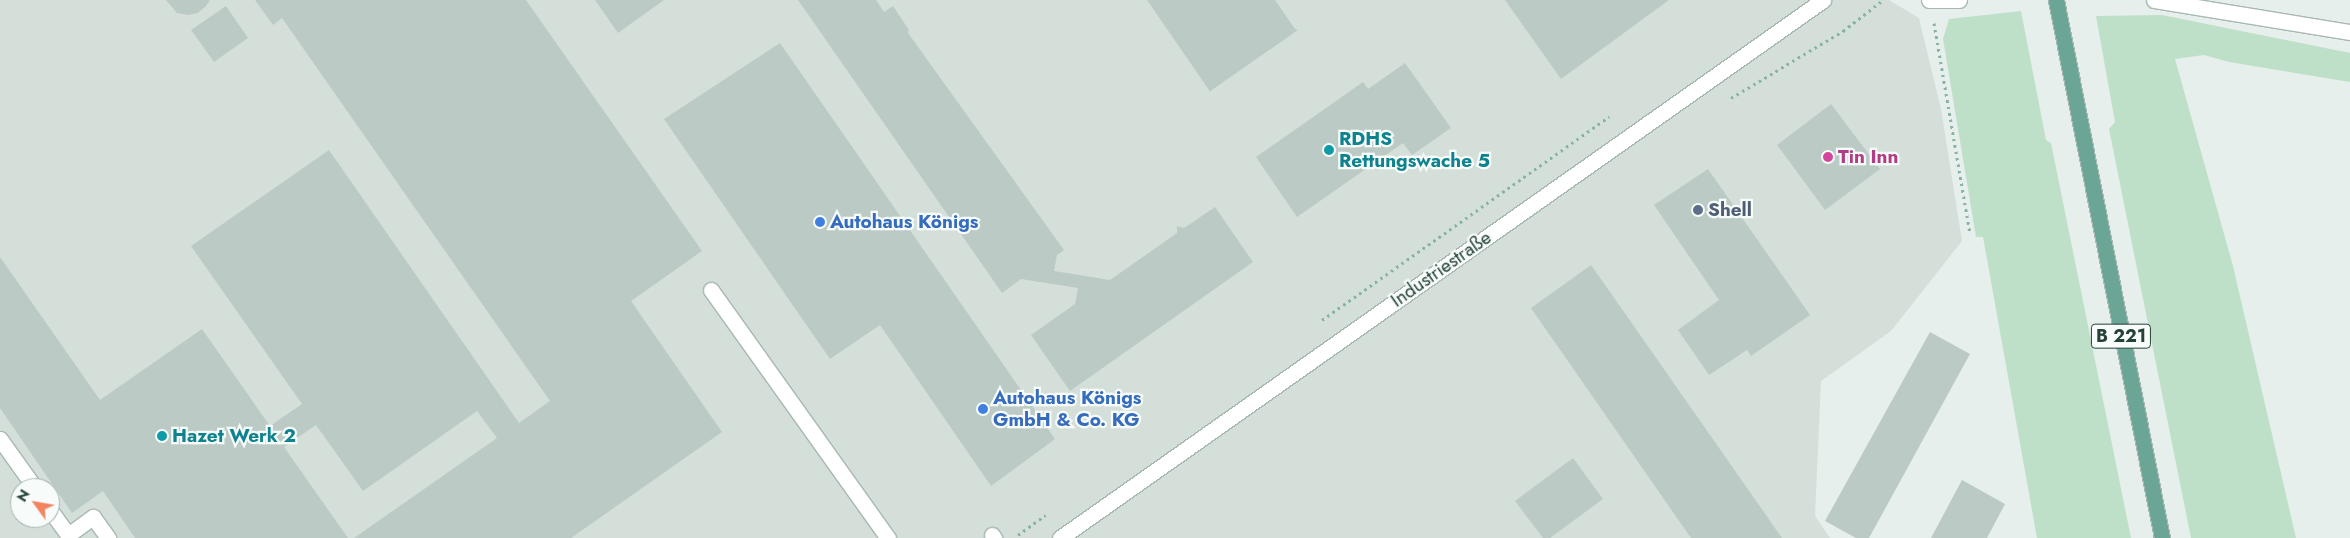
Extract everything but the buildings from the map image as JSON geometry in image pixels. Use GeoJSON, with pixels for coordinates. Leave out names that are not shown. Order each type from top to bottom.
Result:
{"type":"FeatureCollection","features":[{"type":"Feature","properties":{"kind":"main road","name":"B 221"},"geometry":{"type":"LineString","coordinates":[[2056,0],[2162,538]]}},
{"type":"Feature","properties":{"kind":"street","name":"Industriestraße"},"geometry":{"type":"LineString","coordinates":[[1060,538],[1823,0]]}},
{"type":"Feature","properties":{"kind":"street"},"geometry":{"type":"LineString","coordinates":[[1930,1],[1959,0]]}},
{"type":"Feature","properties":{"kind":"street"},"geometry":{"type":"LineString","coordinates":[[2154,0],[2350,32]]}},
{"type":"Feature","properties":{"kind":"street"},"geometry":{"type":"LineString","coordinates":[[711,290],[888,538]]}},
{"type":"Feature","properties":{"kind":"street"},"geometry":{"type":"LineString","coordinates":[[0,439],[27,478]]}},
{"type":"Feature","properties":{"kind":"street"},"geometry":{"type":"LineString","coordinates":[[60,524],[68,535],[92,517],[108,538]]}},
{"type":"Feature","properties":{"kind":"path"},"geometry":{"type":"LineString","coordinates":[[1730,99],[1843,31],[1884,0]]}},
{"type":"Feature","properties":{"kind":"path"},"geometry":{"type":"LineString","coordinates":[[1930,1],[1970,234]]}},
{"type":"Feature","properties":{"kind":"shaded area"},"geometry":{"type":"Polygon","coordinates":[[[0,0],[1889,0],[1919,18],[1941,109],[1962,241],[1891,331],[1821,381],[1815,516],[1830,538],[0,538],[0,0]]]}},
{"type":"Feature","properties":{"kind":"green space"},"geometry":{"type":"Polygon","coordinates":[[[2021,11],[2046,140],[2051,143],[2131,538],[2037,538],[1983,237],[1976,237],[1943,39],[1949,19],[2021,11]]]}},
{"type":"Feature","properties":{"kind":"green space"},"geometry":{"type":"Polygon","coordinates":[[[2162,15],[2350,53],[2350,82],[2229,62],[2204,55],[2175,59],[2233,266],[2296,538],[2191,538],[2109,129],[2115,122],[2096,16],[2162,15]]]}},
{"type":"Feature","properties":{"kind":"place","name":"RDHS Rettungswache 5"},"geometry":{"type":"Point","coordinates":[1329,150]}},
{"type":"Feature","properties":{"kind":"place","name":"Tin Inn"},"geometry":{"type":"Point","coordinates":[1828,157]}},
{"type":"Feature","properties":{"kind":"place","name":"Shell"},"geometry":{"type":"Point","coordinates":[1698,210]}},
{"type":"Feature","properties":{"kind":"place","name":"Autohaus Königs"},"geometry":{"type":"Point","coordinates":[820,222]}},
{"type":"Feature","properties":{"kind":"place","name":"Autohaus Königs GmbH & Co. KG"},"geometry":{"type":"Point","coordinates":[983,409]}},
{"type":"Feature","properties":{"kind":"place","name":"Hazet Werk 2"},"geometry":{"type":"Point","coordinates":[162,436]}}]}
